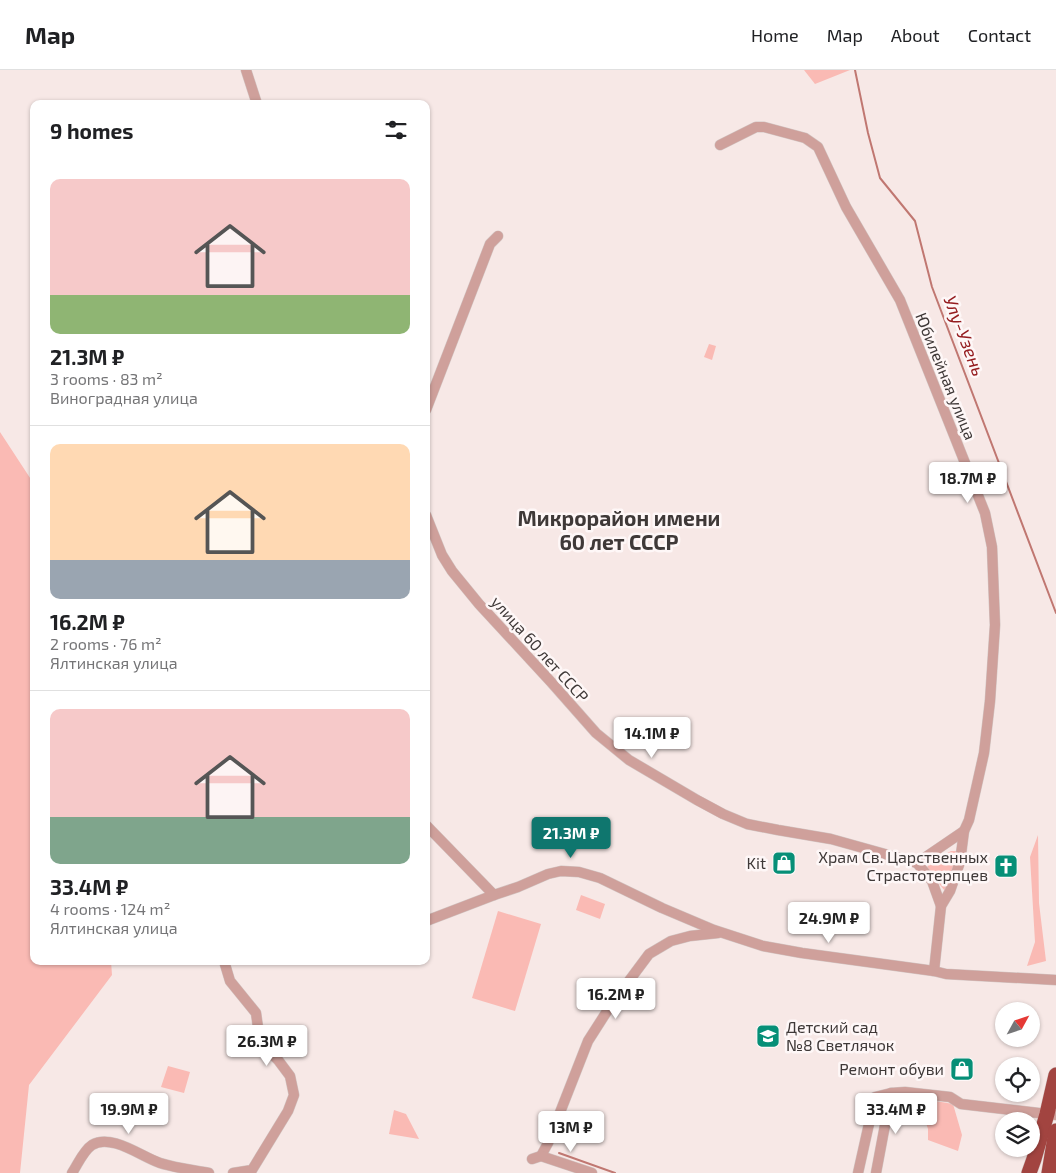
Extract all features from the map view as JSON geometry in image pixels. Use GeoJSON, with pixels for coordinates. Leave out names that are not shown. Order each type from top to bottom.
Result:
{"type":"FeatureCollection","features":[{"type":"Feature","properties":{"kind":"highway"},"geometry":{"type":"LineString","coordinates":[[1032,1166],[1052,1115],[1056,1075]]}},
{"type":"Feature","properties":{"kind":"highway"},"geometry":{"type":"LineString","coordinates":[[1049,1173],[1056,1131]]}},
{"type":"Feature","properties":{"kind":"street"},"geometry":{"type":"LineString","coordinates":[[246,70],[256,100]]}},
{"type":"Feature","properties":{"kind":"street","name":"Юбилейная улица"},"geometry":{"type":"LineString","coordinates":[[720,145],[756,127],[764,126],[805,138],[818,147],[846,207],[900,300],[985,513],[992,547],[995,625],[992,684],[984,753],[969,820],[964,831],[960,862],[950,891],[941,906],[934,971]]}},
{"type":"Feature","properties":{"kind":"street"},"geometry":{"type":"LineString","coordinates":[[430,400],[490,244],[498,236]]}},
{"type":"Feature","properties":{"kind":"street","name":"улица 60 лет СССР"},"geometry":{"type":"LineString","coordinates":[[430,525],[442,555],[452,571],[479,604],[596,733],[629,760],[696,800],[748,824],[831,839],[918,863]]}},
{"type":"Feature","properties":{"kind":"street"},"geometry":{"type":"LineString","coordinates":[[430,829],[494,895]]}},
{"type":"Feature","properties":{"kind":"street"},"geometry":{"type":"LineString","coordinates":[[941,906],[932,881],[918,863],[964,831]]}},
{"type":"Feature","properties":{"kind":"street"},"geometry":{"type":"LineString","coordinates":[[430,919],[518,887],[548,874],[561,871],[579,872],[600,878],[662,908],[721,932],[763,946],[946,974],[1056,980]]}},
{"type":"Feature","properties":{"kind":"street"},"geometry":{"type":"LineString","coordinates":[[592,1173],[537,1158],[548,1143],[588,1041],[610,1005],[649,954],[671,941],[690,936],[721,932]]}},
{"type":"Feature","properties":{"kind":"street"},"geometry":{"type":"LineString","coordinates":[[225,965],[230,980],[256,1014],[260,1042],[278,1060],[290,1076],[294,1095],[288,1111],[252,1170],[233,1173]]}},
{"type":"Feature","properties":{"kind":"street"},"geometry":{"type":"LineString","coordinates":[[858,1173],[875,1096],[905,1092],[950,1098],[961,1104],[1052,1115]]}},
{"type":"Feature","properties":{"kind":"street"},"geometry":{"type":"LineString","coordinates":[[876,1173],[891,1093]]}},
{"type":"Feature","properties":{"kind":"street"},"geometry":{"type":"LineString","coordinates":[[72,1173],[92,1145],[109,1141],[122,1145],[162,1164],[210,1173]]}},
{"type":"Feature","properties":{"kind":"shaded area"},"geometry":{"type":"Polygon","coordinates":[[[804,70],[850,70],[815,84],[804,70]]]}},
{"type":"Feature","properties":{"kind":"shaded area"},"geometry":{"type":"Polygon","coordinates":[[[709,344],[716,346],[712,360],[704,357],[709,344]]]}},
{"type":"Feature","properties":{"kind":"shaded area"},"geometry":{"type":"Polygon","coordinates":[[[0,432],[30,478],[30,965],[111,965],[112,975],[29,1085],[20,1173],[0,1173],[0,432]]]}},
{"type":"Feature","properties":{"kind":"shaded area"},"geometry":{"type":"Polygon","coordinates":[[[1038,835],[1039,903],[1046,961],[1027,966],[1035,942],[1030,857],[1038,835]]]}},
{"type":"Feature","properties":{"kind":"shaded area"},"geometry":{"type":"Polygon","coordinates":[[[951,851],[957,851],[959,855],[945,891],[927,869],[928,864],[951,851]]]}},
{"type":"Feature","properties":{"kind":"shaded area"},"geometry":{"type":"Polygon","coordinates":[[[581,895],[605,904],[600,919],[576,910],[581,895]]]}},
{"type":"Feature","properties":{"kind":"shaded area"},"geometry":{"type":"Polygon","coordinates":[[[498,911],[541,924],[515,1011],[472,998],[498,911]]]}},
{"type":"Feature","properties":{"kind":"shaded area"},"geometry":{"type":"Polygon","coordinates":[[[168,1066],[190,1072],[184,1093],[161,1087],[168,1066]]]}},
{"type":"Feature","properties":{"kind":"shaded area"},"geometry":{"type":"Polygon","coordinates":[[[918,1098],[953,1104],[962,1135],[958,1151],[928,1140],[928,1129],[918,1098]]]}},
{"type":"Feature","properties":{"kind":"shaded area"},"geometry":{"type":"Polygon","coordinates":[[[394,1110],[406,1114],[419,1139],[389,1134],[394,1110]]]}},
{"type":"Feature","properties":{"kind":"waterway","name":"Улу-Узень"},"geometry":{"type":"LineString","coordinates":[[855,70],[868,133],[880,178],[915,221],[932,287],[1056,613]]}},
{"type":"Feature","properties":{"kind":"waterway"},"geometry":{"type":"LineString","coordinates":[[559,1153],[615,1173]]}},
{"type":"Feature","properties":{"kind":"place","name":"Kit"},"geometry":{"type":"Point","coordinates":[784,863]}},
{"type":"Feature","properties":{"kind":"place","name":"Храм Св. Царственных Страстотерпцев"},"geometry":{"type":"Point","coordinates":[1006,866]}},
{"type":"Feature","properties":{"kind":"place","name":"Детский сад №8 Светлячок"},"geometry":{"type":"Point","coordinates":[768,1036]}},
{"type":"Feature","properties":{"kind":"place","name":"Ремонт обуви"},"geometry":{"type":"Point","coordinates":[962,1069]}},
{"type":"Feature","properties":{"kind":"district","name":"Микрорайон имени 60 лет СССР"},"geometry":{"type":"Point","coordinates":[619,531]}}]}
